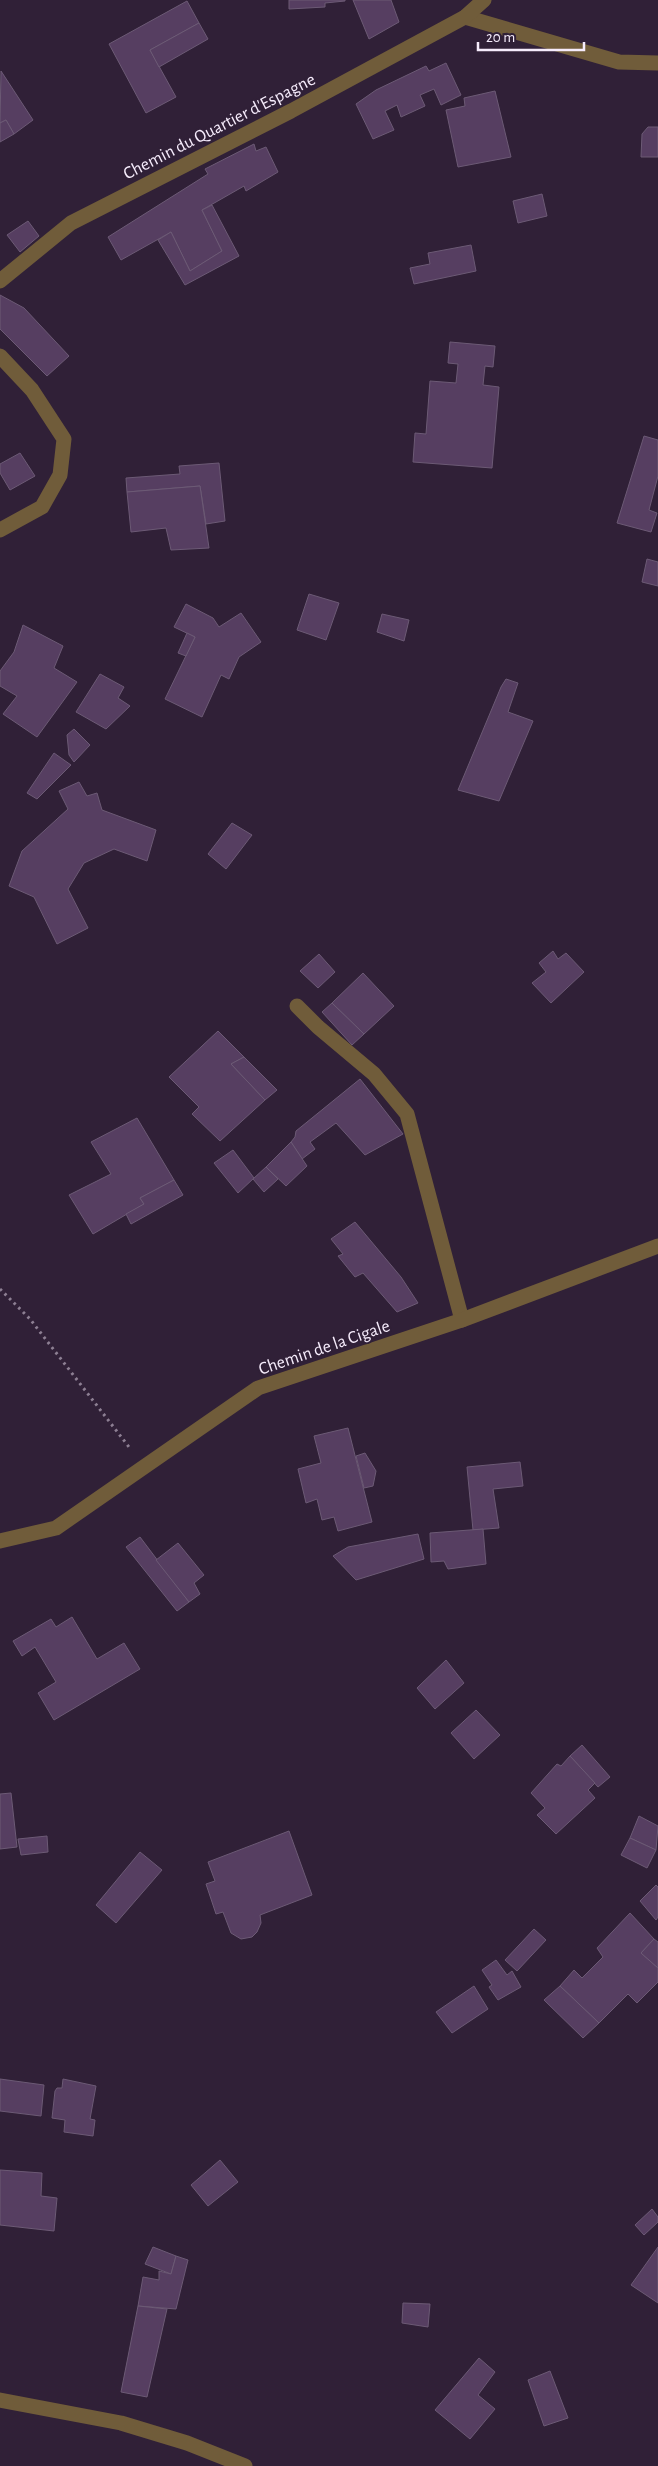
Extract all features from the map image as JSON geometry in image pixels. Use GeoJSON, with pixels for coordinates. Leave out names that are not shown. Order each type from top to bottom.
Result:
{"type":"FeatureCollection","features":[{"type":"Feature","properties":{"kind":"street","name":"Chemin du Quartier d'Espagne"},"geometry":{"type":"LineString","coordinates":[[0,281],[71,223],[290,112],[464,17],[484,0]]}},
{"type":"Feature","properties":{"kind":"street"},"geometry":{"type":"LineString","coordinates":[[464,17],[619,62],[658,63]]}},
{"type":"Feature","properties":{"kind":"street"},"geometry":{"type":"LineString","coordinates":[[0,356],[32,390],[64,439],[60,475],[42,507],[0,530]]}},
{"type":"Feature","properties":{"kind":"street"},"geometry":{"type":"LineString","coordinates":[[297,1006],[318,1027],[374,1074],[407,1114],[462,1320]]}},
{"type":"Feature","properties":{"kind":"street","name":"Chemin de la Cigale"},"geometry":{"type":"LineString","coordinates":[[0,1541],[56,1528],[258,1388],[462,1320],[658,1246]]}},
{"type":"Feature","properties":{"kind":"street"},"geometry":{"type":"LineString","coordinates":[[0,2400],[121,2423],[187,2443],[245,2466]]}},
{"type":"Feature","properties":{"kind":"path"},"geometry":{"type":"LineString","coordinates":[[0,1289],[30,1319],[144,1467]]}},
{"type":"Feature","properties":{"kind":"building"},"geometry":{"type":"Polygon","coordinates":[[[289,0],[345,1],[325,3],[325,7],[289,9],[289,0]]]}},
{"type":"Feature","properties":{"kind":"building"},"geometry":{"type":"Polygon","coordinates":[[[353,0],[391,0],[399,22],[369,39],[353,0]]]}},
{"type":"Feature","properties":{"kind":"building"},"geometry":{"type":"Polygon","coordinates":[[[187,1],[199,23],[150,50],[176,97],[146,113],[109,44],[187,1]]]}},
{"type":"Feature","properties":{"kind":"building"},"geometry":{"type":"Polygon","coordinates":[[[199,23],[208,39],[159,67],[150,50],[199,23]]]}},
{"type":"Feature","properties":{"kind":"building"},"geometry":{"type":"Polygon","coordinates":[[[446,63],[461,95],[441,105],[434,89],[420,95],[425,106],[401,117],[397,105],[385,111],[394,130],[373,139],[356,104],[376,90],[426,66],[429,71],[446,63]]]}},
{"type":"Feature","properties":{"kind":"building"},"geometry":{"type":"Polygon","coordinates":[[[1,71],[33,120],[14,134],[6,120],[0,123],[1,71]]]}},
{"type":"Feature","properties":{"kind":"building"},"geometry":{"type":"Polygon","coordinates":[[[495,91],[511,157],[458,167],[446,110],[465,106],[464,98],[495,91]]]}},
{"type":"Feature","properties":{"kind":"building"},"geometry":{"type":"Polygon","coordinates":[[[6,120],[14,134],[0,142],[0,123],[6,120]]]}},
{"type":"Feature","properties":{"kind":"building"},"geometry":{"type":"Polygon","coordinates":[[[648,127],[658,127],[658,157],[641,157],[642,134],[648,127]]]}},
{"type":"Feature","properties":{"kind":"building"},"geometry":{"type":"Polygon","coordinates":[[[254,144],[256,151],[266,147],[278,172],[246,191],[244,186],[202,210],[222,251],[190,271],[171,232],[121,260],[108,237],[208,174],[205,169],[254,144]]]}},
{"type":"Feature","properties":{"kind":"building"},"geometry":{"type":"Polygon","coordinates":[[[542,194],[547,216],[518,223],[513,201],[542,194]]]}},
{"type":"Feature","properties":{"kind":"building"},"geometry":{"type":"Polygon","coordinates":[[[212,205],[239,256],[185,285],[158,240],[171,232],[190,271],[222,251],[202,210],[212,205]]]}},
{"type":"Feature","properties":{"kind":"building"},"geometry":{"type":"Polygon","coordinates":[[[28,221],[39,236],[20,252],[7,235],[28,221]]]}},
{"type":"Feature","properties":{"kind":"building"},"geometry":{"type":"Polygon","coordinates":[[[471,245],[476,271],[414,284],[410,268],[430,264],[428,253],[471,245]]]}},
{"type":"Feature","properties":{"kind":"building"},"geometry":{"type":"Polygon","coordinates":[[[0,295],[24,308],[69,356],[47,376],[0,329],[0,295]]]}},
{"type":"Feature","properties":{"kind":"building"},"geometry":{"type":"Polygon","coordinates":[[[450,342],[495,346],[493,367],[485,366],[483,385],[499,387],[492,468],[413,462],[415,433],[426,434],[430,381],[456,383],[458,364],[448,363],[450,342]]]}},
{"type":"Feature","properties":{"kind":"building"},"geometry":{"type":"Polygon","coordinates":[[[644,436],[658,440],[658,476],[649,510],[657,513],[651,532],[617,523],[644,436]]]}},
{"type":"Feature","properties":{"kind":"building"},"geometry":{"type":"Polygon","coordinates":[[[20,453],[35,476],[10,490],[0,473],[0,464],[20,453]]]}},
{"type":"Feature","properties":{"kind":"building"},"geometry":{"type":"Polygon","coordinates":[[[219,463],[225,521],[206,524],[200,486],[127,492],[126,478],[180,474],[179,466],[219,463]]]}},
{"type":"Feature","properties":{"kind":"building"},"geometry":{"type":"Polygon","coordinates":[[[200,486],[209,548],[171,550],[166,528],[131,532],[127,492],[200,486]]]}},
{"type":"Feature","properties":{"kind":"building"},"geometry":{"type":"Polygon","coordinates":[[[647,559],[658,562],[658,586],[642,582],[647,559]]]}},
{"type":"Feature","properties":{"kind":"building"},"geometry":{"type":"Polygon","coordinates":[[[309,594],[339,603],[326,640],[297,630],[309,594]]]}},
{"type":"Feature","properties":{"kind":"building"},"geometry":{"type":"Polygon","coordinates":[[[186,604],[213,618],[219,627],[241,613],[261,642],[239,657],[229,679],[221,675],[202,717],[165,699],[195,637],[174,627],[186,604]]]}},
{"type":"Feature","properties":{"kind":"building"},"geometry":{"type":"Polygon","coordinates":[[[382,614],[409,620],[404,641],[377,632],[382,614]]]}},
{"type":"Feature","properties":{"kind":"building"},"geometry":{"type":"Polygon","coordinates":[[[23,625],[63,646],[54,668],[77,682],[37,737],[3,714],[17,696],[0,686],[0,671],[14,652],[23,625]]]}},
{"type":"Feature","properties":{"kind":"building"},"geometry":{"type":"Polygon","coordinates":[[[187,633],[195,637],[186,656],[178,653],[187,633]]]}},
{"type":"Feature","properties":{"kind":"building"},"geometry":{"type":"Polygon","coordinates":[[[100,674],[124,687],[118,698],[130,706],[106,729],[76,712],[100,674]]]}},
{"type":"Feature","properties":{"kind":"building"},"geometry":{"type":"Polygon","coordinates":[[[506,679],[518,683],[508,712],[533,721],[499,801],[458,790],[506,679]]]}},
{"type":"Feature","properties":{"kind":"building"},"geometry":{"type":"Polygon","coordinates":[[[74,729],[90,745],[74,762],[69,755],[67,735],[74,729]]]}},
{"type":"Feature","properties":{"kind":"building"},"geometry":{"type":"Polygon","coordinates":[[[54,753],[71,765],[37,799],[27,793],[54,753]]]}},
{"type":"Feature","properties":{"kind":"building"},"geometry":{"type":"Polygon","coordinates":[[[79,782],[87,796],[97,793],[102,810],[156,830],[147,861],[114,849],[84,863],[68,889],[88,928],[57,944],[34,897],[9,886],[22,851],[68,809],[59,791],[79,782]]]}},
{"type":"Feature","properties":{"kind":"building"},"geometry":{"type":"Polygon","coordinates":[[[232,823],[252,835],[226,869],[208,854],[232,823]]]}},
{"type":"Feature","properties":{"kind":"building"},"geometry":{"type":"Polygon","coordinates":[[[553,951],[558,959],[566,953],[584,972],[551,1003],[532,983],[546,972],[539,963],[553,951]]]}},
{"type":"Feature","properties":{"kind":"building"},"geometry":{"type":"Polygon","coordinates":[[[319,954],[335,972],[318,988],[300,971],[319,954]]]}},
{"type":"Feature","properties":{"kind":"building"},"geometry":{"type":"Polygon","coordinates":[[[363,973],[394,1006],[364,1034],[332,1003],[363,973]]]}},
{"type":"Feature","properties":{"kind":"building"},"geometry":{"type":"Polygon","coordinates":[[[332,1003],[364,1034],[352,1045],[322,1012],[332,1003]]]}},
{"type":"Feature","properties":{"kind":"building"},"geometry":{"type":"Polygon","coordinates":[[[218,1031],[244,1057],[231,1064],[265,1100],[220,1141],[192,1114],[199,1107],[169,1077],[218,1031]]]}},
{"type":"Feature","properties":{"kind":"building"},"geometry":{"type":"Polygon","coordinates":[[[244,1057],[277,1090],[265,1100],[231,1064],[244,1057]]]}},
{"type":"Feature","properties":{"kind":"building"},"geometry":{"type":"Polygon","coordinates":[[[360,1079],[403,1134],[365,1155],[336,1123],[310,1142],[315,1149],[302,1159],[291,1142],[295,1137],[296,1131],[360,1079]]]}},
{"type":"Feature","properties":{"kind":"building"},"geometry":{"type":"Polygon","coordinates":[[[137,1118],[174,1180],[140,1198],[144,1204],[93,1234],[69,1195],[111,1174],[91,1142],[137,1118]]]}},
{"type":"Feature","properties":{"kind":"building"},"geometry":{"type":"Polygon","coordinates":[[[291,1142],[307,1166],[286,1186],[266,1167],[291,1142]]]}},
{"type":"Feature","properties":{"kind":"building"},"geometry":{"type":"Polygon","coordinates":[[[233,1150],[254,1178],[238,1193],[214,1163],[233,1150]]]}},
{"type":"Feature","properties":{"kind":"building"},"geometry":{"type":"Polygon","coordinates":[[[266,1167],[278,1179],[264,1192],[253,1179],[266,1167]]]}},
{"type":"Feature","properties":{"kind":"building"},"geometry":{"type":"Polygon","coordinates":[[[174,1180],[183,1195],[131,1224],[126,1214],[144,1204],[140,1198],[174,1180]]]}},
{"type":"Feature","properties":{"kind":"building"},"geometry":{"type":"Polygon","coordinates":[[[355,1222],[401,1277],[418,1303],[397,1312],[363,1273],[355,1277],[338,1256],[343,1254],[331,1239],[355,1222]]]}},
{"type":"Feature","properties":{"kind":"building"},"geometry":{"type":"Polygon","coordinates":[[[348,1428],[372,1522],[338,1531],[334,1517],[322,1520],[317,1499],[306,1503],[298,1469],[321,1463],[314,1436],[348,1428]]]}},
{"type":"Feature","properties":{"kind":"building"},"geometry":{"type":"Polygon","coordinates":[[[365,1453],[376,1471],[373,1486],[364,1488],[356,1456],[365,1453]]]}},
{"type":"Feature","properties":{"kind":"building"},"geometry":{"type":"Polygon","coordinates":[[[520,1462],[523,1486],[493,1489],[499,1528],[473,1530],[467,1467],[520,1462]]]}},
{"type":"Feature","properties":{"kind":"building"},"geometry":{"type":"Polygon","coordinates":[[[483,1529],[486,1564],[448,1569],[444,1561],[431,1562],[430,1533],[483,1529]]]}},
{"type":"Feature","properties":{"kind":"building"},"geometry":{"type":"Polygon","coordinates":[[[418,1534],[424,1559],[356,1580],[333,1556],[348,1547],[418,1534]]]}},
{"type":"Feature","properties":{"kind":"building"},"geometry":{"type":"Polygon","coordinates":[[[140,1537],[189,1602],[177,1611],[126,1547],[140,1537]]]}},
{"type":"Feature","properties":{"kind":"building"},"geometry":{"type":"Polygon","coordinates":[[[178,1543],[204,1575],[194,1583],[200,1594],[189,1602],[156,1560],[178,1543]]]}},
{"type":"Feature","properties":{"kind":"building"},"geometry":{"type":"Polygon","coordinates":[[[72,1617],[97,1659],[124,1643],[140,1669],[54,1720],[38,1693],[56,1682],[35,1647],[22,1656],[13,1641],[51,1619],[56,1627],[72,1617]]]}},
{"type":"Feature","properties":{"kind":"building"},"geometry":{"type":"Polygon","coordinates":[[[446,1660],[464,1683],[435,1709],[417,1688],[446,1660]]]}},
{"type":"Feature","properties":{"kind":"building"},"geometry":{"type":"Polygon","coordinates":[[[476,1710],[500,1735],[474,1759],[451,1733],[476,1710]]]}},
{"type":"Feature","properties":{"kind":"building"},"geometry":{"type":"Polygon","coordinates":[[[582,1745],[610,1777],[598,1787],[570,1756],[582,1745]]]}},
{"type":"Feature","properties":{"kind":"building"},"geometry":{"type":"Polygon","coordinates":[[[570,1756],[595,1783],[588,1790],[595,1798],[556,1834],[537,1815],[545,1808],[531,1793],[557,1764],[561,1766],[570,1756]]]}},
{"type":"Feature","properties":{"kind":"building"},"geometry":{"type":"Polygon","coordinates":[[[11,1793],[17,1847],[0,1849],[0,1794],[11,1793]]]}},
{"type":"Feature","properties":{"kind":"building"},"geometry":{"type":"Polygon","coordinates":[[[639,1816],[658,1826],[656,1850],[630,1838],[639,1816]]]}},
{"type":"Feature","properties":{"kind":"building"},"geometry":{"type":"Polygon","coordinates":[[[289,1831],[312,1895],[260,1915],[261,1923],[257,1932],[252,1937],[241,1939],[231,1933],[223,1912],[216,1914],[206,1884],[215,1881],[208,1862],[289,1831]]]}},
{"type":"Feature","properties":{"kind":"building"},"geometry":{"type":"Polygon","coordinates":[[[47,1836],[48,1852],[21,1855],[18,1839],[47,1836]]]}},
{"type":"Feature","properties":{"kind":"building"},"geometry":{"type":"Polygon","coordinates":[[[630,1838],[656,1850],[647,1868],[621,1855],[630,1838]]]}},
{"type":"Feature","properties":{"kind":"building"},"geometry":{"type":"Polygon","coordinates":[[[140,1852],[162,1870],[116,1923],[96,1905],[140,1852]]]}},
{"type":"Feature","properties":{"kind":"building"},"geometry":{"type":"Polygon","coordinates":[[[656,1885],[658,1887],[658,1917],[656,1920],[640,1901],[656,1885]]]}},
{"type":"Feature","properties":{"kind":"building"},"geometry":{"type":"Polygon","coordinates":[[[630,1913],[654,1939],[641,1953],[658,1968],[658,1982],[637,2003],[628,1994],[599,2023],[560,1986],[574,1970],[582,1978],[603,1957],[597,1948],[630,1913]]]}},
{"type":"Feature","properties":{"kind":"building"},"geometry":{"type":"Polygon","coordinates":[[[534,1929],[546,1940],[517,1971],[505,1960],[534,1929]]]}},
{"type":"Feature","properties":{"kind":"building"},"geometry":{"type":"Polygon","coordinates":[[[654,1939],[658,1942],[658,1968],[641,1953],[654,1939]]]}},
{"type":"Feature","properties":{"kind":"building"},"geometry":{"type":"Polygon","coordinates":[[[496,1960],[507,1975],[512,1971],[521,1987],[498,2000],[489,1987],[492,1985],[482,1970],[496,1960]]]}},
{"type":"Feature","properties":{"kind":"building"},"geometry":{"type":"Polygon","coordinates":[[[474,1986],[488,2009],[452,2033],[436,2012],[474,1986]]]}},
{"type":"Feature","properties":{"kind":"building"},"geometry":{"type":"Polygon","coordinates":[[[560,1986],[599,2023],[583,2038],[544,2000],[560,1986]]]}},
{"type":"Feature","properties":{"kind":"building"},"geometry":{"type":"Polygon","coordinates":[[[0,2079],[44,2085],[41,2116],[0,2111],[0,2079]]]}},
{"type":"Feature","properties":{"kind":"building"},"geometry":{"type":"Polygon","coordinates":[[[63,2079],[96,2086],[90,2119],[95,2120],[93,2136],[64,2132],[65,2120],[52,2118],[55,2091],[57,2088],[62,2088],[63,2079]]]}},
{"type":"Feature","properties":{"kind":"building"},"geometry":{"type":"Polygon","coordinates":[[[220,2160],[238,2182],[208,2206],[191,2185],[220,2160]]]}},
{"type":"Feature","properties":{"kind":"building"},"geometry":{"type":"Polygon","coordinates":[[[0,2170],[42,2173],[41,2196],[57,2198],[54,2231],[0,2225],[0,2170]]]}},
{"type":"Feature","properties":{"kind":"building"},"geometry":{"type":"Polygon","coordinates":[[[652,2209],[658,2217],[658,2222],[644,2235],[635,2225],[652,2209]]]}},
{"type":"Feature","properties":{"kind":"building"},"geometry":{"type":"Polygon","coordinates":[[[153,2247],[176,2256],[171,2274],[145,2264],[153,2247]]]}},
{"type":"Feature","properties":{"kind":"building"},"geometry":{"type":"Polygon","coordinates":[[[658,2247],[658,2303],[631,2285],[658,2247]]]}},
{"type":"Feature","properties":{"kind":"building"},"geometry":{"type":"Polygon","coordinates":[[[176,2256],[188,2260],[176,2309],[138,2306],[143,2277],[159,2280],[159,2271],[171,2274],[176,2256]]]}},
{"type":"Feature","properties":{"kind":"building"},"geometry":{"type":"Polygon","coordinates":[[[403,2303],[430,2304],[428,2327],[402,2323],[403,2303]]]}},
{"type":"Feature","properties":{"kind":"building"},"geometry":{"type":"Polygon","coordinates":[[[138,2306],[167,2309],[147,2397],[121,2392],[138,2306]]]}},
{"type":"Feature","properties":{"kind":"building"},"geometry":{"type":"Polygon","coordinates":[[[479,2358],[495,2372],[478,2395],[495,2409],[470,2439],[435,2410],[479,2358]]]}},
{"type":"Feature","properties":{"kind":"building"},"geometry":{"type":"Polygon","coordinates":[[[550,2371],[568,2418],[544,2426],[528,2380],[550,2371]]]}}]}
